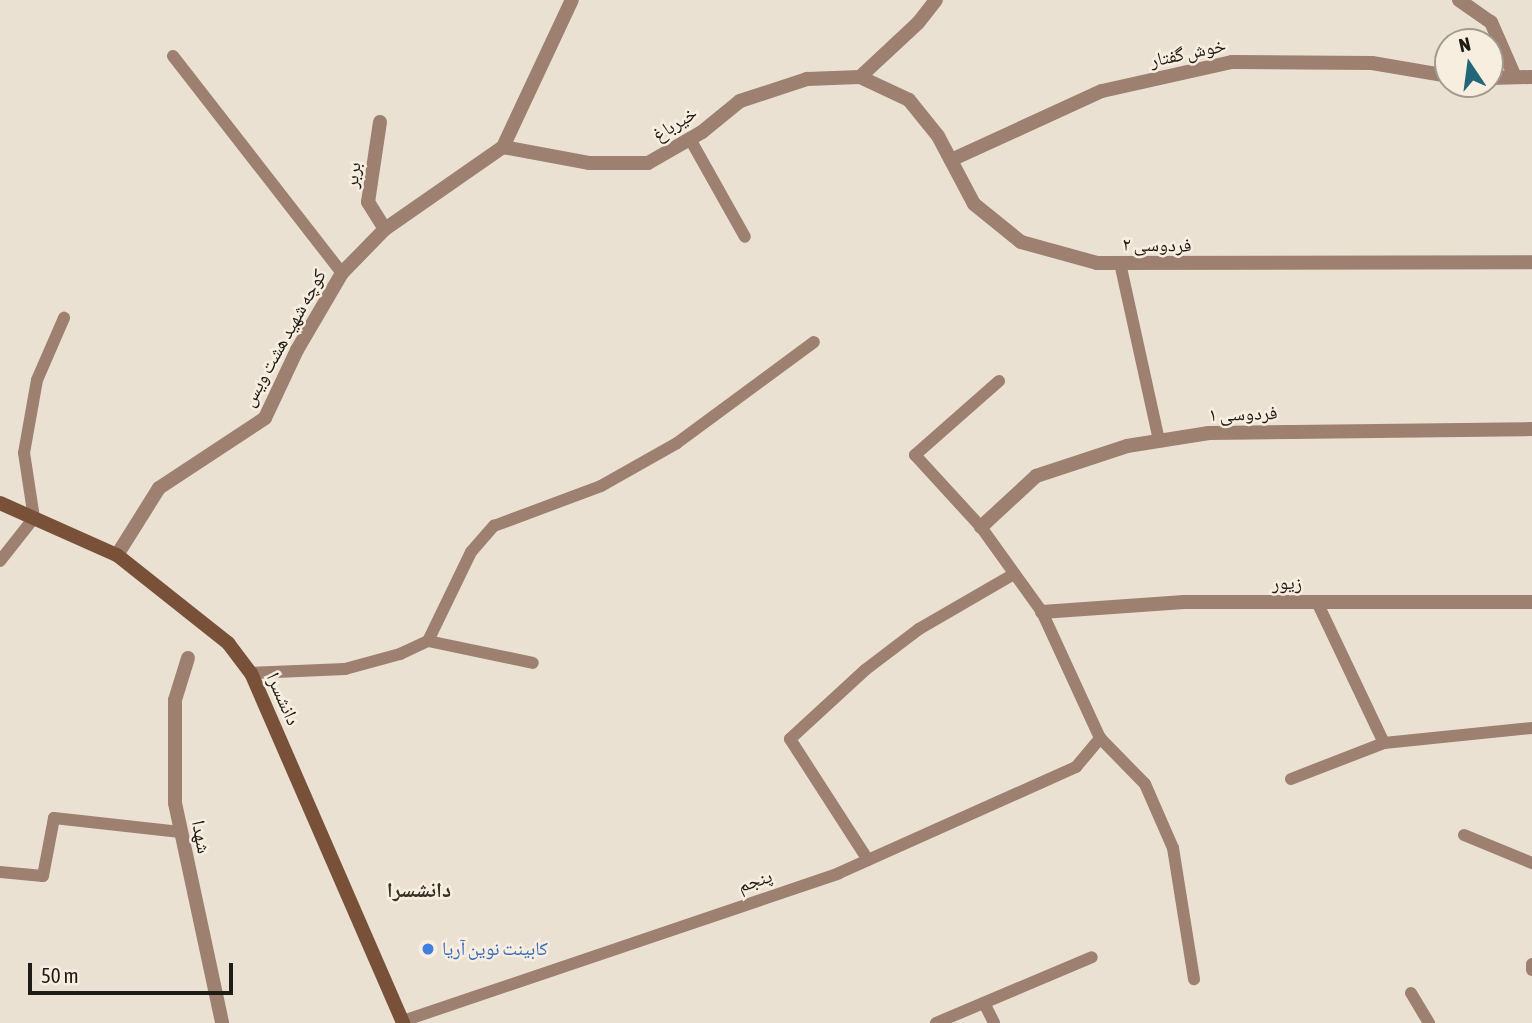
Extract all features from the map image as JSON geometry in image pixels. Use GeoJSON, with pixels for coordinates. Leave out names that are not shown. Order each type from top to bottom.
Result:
{"type":"FeatureCollection","features":[{"type":"Feature","properties":{"kind":"street"},"geometry":{"type":"LineString","coordinates":[[565,0],[572,0]]}},
{"type":"Feature","properties":{"kind":"street","name":"کوچه شهید هشت ویس"},"geometry":{"type":"LineString","coordinates":[[117,555],[159,488],[265,418],[297,350],[342,273],[385,229],[503,147],[572,0]]}},
{"type":"Feature","properties":{"kind":"street"},"geometry":{"type":"LineString","coordinates":[[860,76],[918,23],[936,0]]}},
{"type":"Feature","properties":{"kind":"street"},"geometry":{"type":"LineString","coordinates":[[1460,0],[1491,22],[1515,77]]}},
{"type":"Feature","properties":{"kind":"street","name":"خوش گفتار"},"geometry":{"type":"LineString","coordinates":[[951,160],[1102,91],[1232,62],[1372,63],[1434,74]]}},
{"type":"Feature","properties":{"kind":"street","name":"خیرباغ"},"geometry":{"type":"LineString","coordinates":[[503,147],[589,163],[648,163],[690,139],[740,101],[807,79],[860,76]]}},
{"type":"Feature","properties":{"kind":"street","name":"فردوسی ۲"},"geometry":{"type":"LineString","coordinates":[[860,76],[909,100],[951,160],[974,204],[1021,242],[1097,263],[1532,262]]}},
{"type":"Feature","properties":{"kind":"street"},"geometry":{"type":"LineString","coordinates":[[1504,77],[1532,77]]}},
{"type":"Feature","properties":{"kind":"street","name":"بربر"},"geometry":{"type":"LineString","coordinates":[[380,122],[368,202],[385,229]]}},
{"type":"Feature","properties":{"kind":"street","name":"فردوسی ۱"},"geometry":{"type":"LineString","coordinates":[[981,527],[1036,476],[1127,446],[1209,433],[1532,429]]}},
{"type":"Feature","properties":{"kind":"street","name":"دانشسرا"},"geometry":{"type":"LineString","coordinates":[[0,502],[117,555],[228,643],[251,673],[403,1022]]}},
{"type":"Feature","properties":{"kind":"street","name":"زیور"},"geometry":{"type":"LineString","coordinates":[[1042,612],[1184,602],[1532,603]]}},
{"type":"Feature","properties":{"kind":"street","name":"شهدا"},"geometry":{"type":"LineString","coordinates":[[188,658],[174,699],[174,803],[222,1023]]}},
{"type":"Feature","properties":{"kind":"lane"},"geometry":{"type":"LineString","coordinates":[[173,55],[342,273]]}},
{"type":"Feature","properties":{"kind":"lane"},"geometry":{"type":"LineString","coordinates":[[690,139],[745,237]]}},
{"type":"Feature","properties":{"kind":"lane"},"geometry":{"type":"LineString","coordinates":[[1120,263],[1159,441]]}},
{"type":"Feature","properties":{"kind":"lane"},"geometry":{"type":"LineString","coordinates":[[0,561],[34,518],[24,453],[37,380],[64,318]]}},
{"type":"Feature","properties":{"kind":"lane"},"geometry":{"type":"LineString","coordinates":[[428,641],[471,552],[494,526],[587,494],[644,461],[814,342]]}},
{"type":"Feature","properties":{"kind":"lane"},"geometry":{"type":"LineString","coordinates":[[999,381],[915,455],[981,527],[1042,612],[1100,738],[1145,784],[1173,848],[1194,979]]}},
{"type":"Feature","properties":{"kind":"lane"},"geometry":{"type":"LineString","coordinates":[[868,860],[790,739],[864,670],[919,629],[1014,573]]}},
{"type":"Feature","properties":{"kind":"lane"},"geometry":{"type":"LineString","coordinates":[[1317,602],[1384,743]]}},
{"type":"Feature","properties":{"kind":"lane"},"geometry":{"type":"LineString","coordinates":[[251,673],[345,670],[400,654],[428,641],[533,663]]}},
{"type":"Feature","properties":{"kind":"lane"},"geometry":{"type":"LineString","coordinates":[[1291,779],[1384,743],[1532,728]]}},
{"type":"Feature","properties":{"kind":"lane","name":"پنجم"},"geometry":{"type":"LineString","coordinates":[[403,1022],[868,860],[1076,767],[1100,738]]}},
{"type":"Feature","properties":{"kind":"lane"},"geometry":{"type":"LineString","coordinates":[[0,872],[43,876],[54,818],[180,832]]}},
{"type":"Feature","properties":{"kind":"lane"},"geometry":{"type":"LineString","coordinates":[[1464,835],[1532,863]]}},
{"type":"Feature","properties":{"kind":"lane"},"geometry":{"type":"LineString","coordinates":[[936,1023],[1092,957]]}},
{"type":"Feature","properties":{"kind":"lane"},"geometry":{"type":"LineString","coordinates":[[1532,964],[1532,970]]}},
{"type":"Feature","properties":{"kind":"lane"},"geometry":{"type":"LineString","coordinates":[[1411,993],[1429,1023]]}},
{"type":"Feature","properties":{"kind":"lane"},"geometry":{"type":"LineString","coordinates":[[984,1003],[994,1023]]}},
{"type":"Feature","properties":{"kind":"place","name":"کابینت نوین آریا"},"geometry":{"type":"Point","coordinates":[428,949]}},
{"type":"Feature","properties":{"kind":"district","name":"دانشسرا"},"geometry":{"type":"Point","coordinates":[419,889]}}]}
